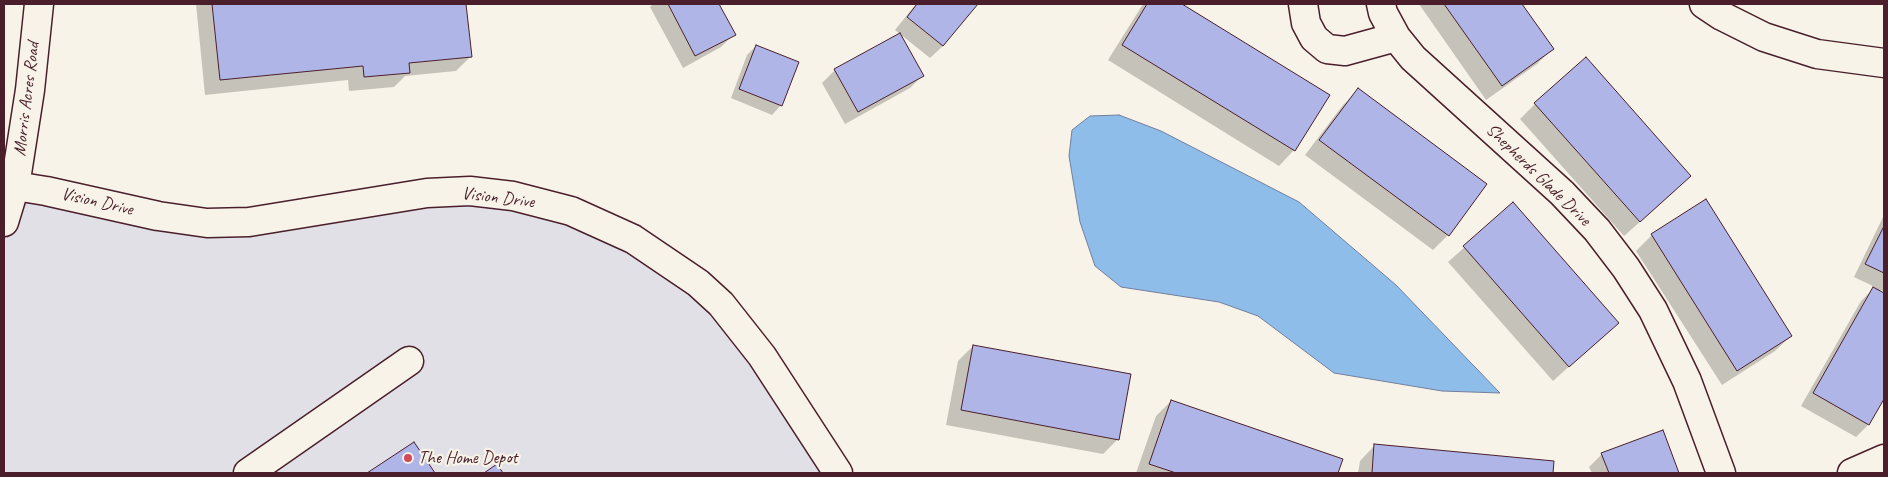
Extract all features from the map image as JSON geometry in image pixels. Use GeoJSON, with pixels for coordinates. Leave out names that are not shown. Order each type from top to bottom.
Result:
{"type":"FeatureCollection","features":[{"type":"Feature","properties":{"kind":"street","name":"Morris Acres Road"},"geometry":{"type":"LineString","coordinates":[[4,222],[10,182],[30,90],[39,4]]}},
{"type":"Feature","properties":{"kind":"street"},"geometry":{"type":"LineString","coordinates":[[1303,4],[1306,23],[1314,38],[1328,49],[1346,51],[1396,37]]}},
{"type":"Feature","properties":{"kind":"street","name":"Shepherds Glade Drive"},"geometry":{"type":"LineString","coordinates":[[1380,4],[1383,14],[1396,37],[1413,58],[1562,193],[1596,230],[1626,268],[1653,310],[1687,381],[1721,473]]}},
{"type":"Feature","properties":{"kind":"street"},"geometry":{"type":"LineString","coordinates":[[1704,4],[1722,16],[1764,37],[1782,43],[1817,54],[1884,63]]}},
{"type":"Feature","properties":{"kind":"street","name":"Vision Drive"},"geometry":{"type":"LineString","coordinates":[[10,182],[158,216],[207,223],[249,222],[427,193],[470,191],[513,196],[571,211],[633,239],[698,283],[721,304],[762,356],[838,473]]}},
{"type":"Feature","properties":{"kind":"street"},"geometry":{"type":"LineString","coordinates":[[248,473],[409,361]]}},
{"type":"Feature","properties":{"kind":"street"},"geometry":{"type":"LineString","coordinates":[[1852,473],[1883,462]]}},
{"type":"Feature","properties":{"kind":"shaded area"},"geometry":{"type":"Polygon","coordinates":[[[15,186],[158,216],[513,196],[672,265],[838,473],[4,473],[4,222],[15,186]]]}},
{"type":"Feature","properties":{"kind":"water"},"geometry":{"type":"Polygon","coordinates":[[[1119,115],[1161,131],[1299,202],[1396,285],[1500,393],[1442,391],[1334,373],[1258,316],[1219,302],[1121,287],[1095,266],[1080,222],[1069,156],[1072,130],[1090,116],[1119,115]]]}},
{"type":"Feature","properties":{"kind":"building"},"geometry":{"type":"Polygon","coordinates":[[[212,4],[466,4],[472,57],[409,63],[410,73],[364,77],[363,66],[220,80],[212,4]]]}},
{"type":"Feature","properties":{"kind":"building"},"geometry":{"type":"Polygon","coordinates":[[[668,4],[719,4],[736,35],[695,56],[668,4]]]}},
{"type":"Feature","properties":{"kind":"building"},"geometry":{"type":"Polygon","coordinates":[[[917,4],[978,4],[943,46],[907,17],[917,4]]]}},
{"type":"Feature","properties":{"kind":"building"},"geometry":{"type":"Polygon","coordinates":[[[1147,4],[1182,4],[1330,95],[1295,151],[1122,45],[1147,4]]]}},
{"type":"Feature","properties":{"kind":"building"},"geometry":{"type":"Polygon","coordinates":[[[1444,4],[1522,4],[1554,49],[1502,86],[1444,4]]]}},
{"type":"Feature","properties":{"kind":"building"},"geometry":{"type":"Polygon","coordinates":[[[900,33],[924,76],[858,112],[834,69],[900,33]]]}},
{"type":"Feature","properties":{"kind":"building"},"geometry":{"type":"Polygon","coordinates":[[[756,45],[799,62],[782,106],[739,89],[756,45]]]}},
{"type":"Feature","properties":{"kind":"building"},"geometry":{"type":"Polygon","coordinates":[[[1586,57],[1691,176],[1640,222],[1534,103],[1586,57]]]}},
{"type":"Feature","properties":{"kind":"building"},"geometry":{"type":"Polygon","coordinates":[[[1358,88],[1487,184],[1449,236],[1319,140],[1358,88]]]}},
{"type":"Feature","properties":{"kind":"building"},"geometry":{"type":"Polygon","coordinates":[[[1706,199],[1792,336],[1737,371],[1651,234],[1706,199]]]}},
{"type":"Feature","properties":{"kind":"building"},"geometry":{"type":"Polygon","coordinates":[[[1513,202],[1619,323],[1569,367],[1463,246],[1513,202]]]}},
{"type":"Feature","properties":{"kind":"building"},"geometry":{"type":"Polygon","coordinates":[[[1884,226],[1884,273],[1865,264],[1884,226]]]}},
{"type":"Feature","properties":{"kind":"building"},"geometry":{"type":"Polygon","coordinates":[[[1873,287],[1884,293],[1884,399],[1869,425],[1813,393],[1873,287]]]}},
{"type":"Feature","properties":{"kind":"building"},"geometry":{"type":"Polygon","coordinates":[[[973,345],[1131,374],[1119,440],[961,410],[973,345]]]}},
{"type":"Feature","properties":{"kind":"building"},"geometry":{"type":"Polygon","coordinates":[[[1171,400],[1343,459],[1338,473],[1176,473],[1149,464],[1171,400]]]}},
{"type":"Feature","properties":{"kind":"building"},"geometry":{"type":"Polygon","coordinates":[[[1663,430],[1679,473],[1609,473],[1601,453],[1663,430]]]}},
{"type":"Feature","properties":{"kind":"building","name":"The Home Depot"},"geometry":{"type":"Polygon","coordinates":[[[414,442],[435,473],[367,473],[414,442]]]}},
{"type":"Feature","properties":{"kind":"building"},"geometry":{"type":"Polygon","coordinates":[[[1374,444],[1554,461],[1553,473],[1372,473],[1374,444]]]}},
{"type":"Feature","properties":{"kind":"building","name":"The Home Depot"},"geometry":{"type":"Polygon","coordinates":[[[497,464],[503,473],[484,473],[497,464]]]}},
{"type":"Feature","properties":{"kind":"place","name":"The Home Depot"},"geometry":{"type":"Point","coordinates":[408,458]}}]}
